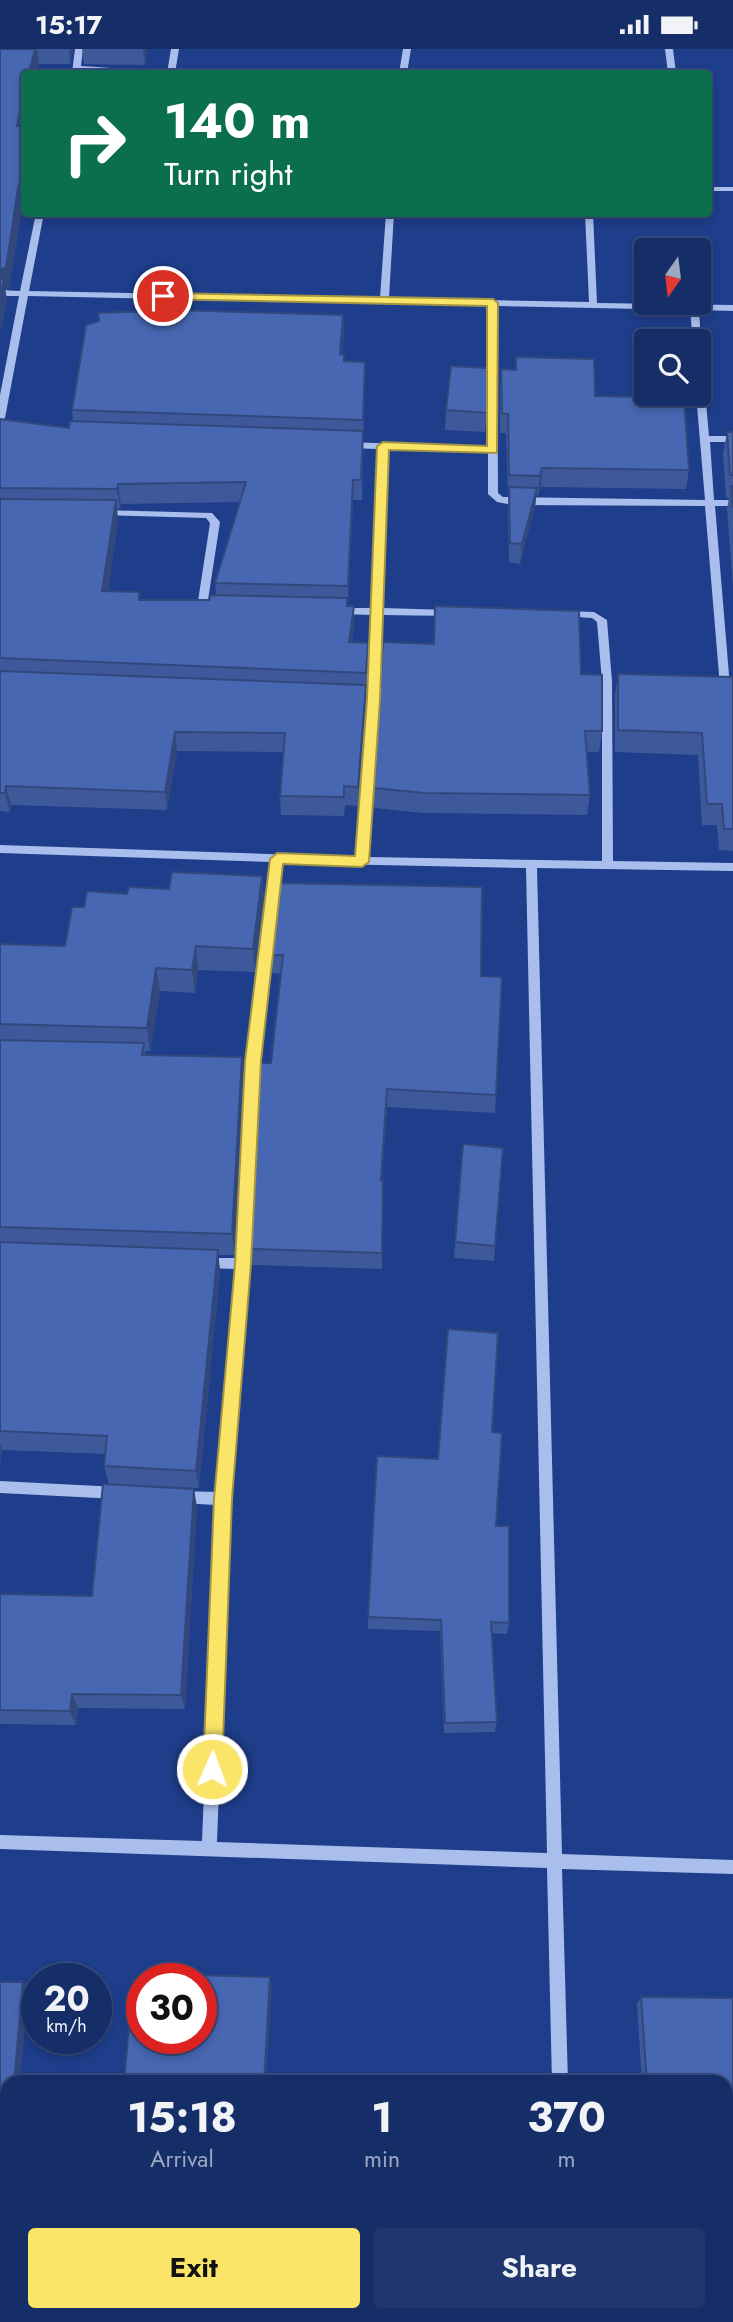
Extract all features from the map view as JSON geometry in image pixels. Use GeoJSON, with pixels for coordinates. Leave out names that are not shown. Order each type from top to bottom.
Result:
{"type":"FeatureCollection","features":[{"type":"Feature","properties":{"kind":"street"},"geometry":{"type":"LineString","coordinates":[[76,70],[79,49]]}},
{"type":"Feature","properties":{"kind":"street"},"geometry":{"type":"LineString","coordinates":[[172,70],[175,49]]}},
{"type":"Feature","properties":{"kind":"street"},"geometry":{"type":"LineString","coordinates":[[404,70],[407,49]]}},
{"type":"Feature","properties":{"kind":"street"},"geometry":{"type":"LineString","coordinates":[[669,49],[672,70]]}},
{"type":"Feature","properties":{"kind":"street"},"geometry":{"type":"LineString","coordinates":[[712,189],[733,189]]}},
{"type":"Feature","properties":{"kind":"street"},"geometry":{"type":"LineString","coordinates":[[0,418],[39,217]]}},
{"type":"Feature","properties":{"kind":"street"},"geometry":{"type":"LineString","coordinates":[[384,301],[390,217]]}},
{"type":"Feature","properties":{"kind":"street"},"geometry":{"type":"LineString","coordinates":[[589,217],[593,305]]}},
{"type":"Feature","properties":{"kind":"street"},"geometry":{"type":"LineString","coordinates":[[0,293],[634,306]]}},
{"type":"Feature","properties":{"kind":"street"},"geometry":{"type":"LineString","coordinates":[[493,303],[492,494],[500,500],[733,503]]}},
{"type":"Feature","properties":{"kind":"street"},"geometry":{"type":"LineString","coordinates":[[711,307],[733,308]]}},
{"type":"Feature","properties":{"kind":"street"},"geometry":{"type":"LineString","coordinates":[[702,406],[729,687],[712,686]]}},
{"type":"Feature","properties":{"kind":"street"},"geometry":{"type":"LineString","coordinates":[[705,439],[733,439]]}},
{"type":"Feature","properties":{"kind":"street"},"geometry":{"type":"LineString","coordinates":[[342,445],[493,450]]}},
{"type":"Feature","properties":{"kind":"street"},"geometry":{"type":"LineString","coordinates":[[362,862],[374,699],[383,446]]}},
{"type":"Feature","properties":{"kind":"street"},"geometry":{"type":"LineString","coordinates":[[92,513],[209,516],[215,522],[203,601],[208,608],[219,610]]}},
{"type":"Feature","properties":{"kind":"street"},"geometry":{"type":"LineString","coordinates":[[324,611],[459,613]]}},
{"type":"Feature","properties":{"kind":"street"},"geometry":{"type":"LineString","coordinates":[[555,614],[594,615],[602,620],[607,681],[608,865]]}},
{"type":"Feature","properties":{"kind":"street"},"geometry":{"type":"LineString","coordinates":[[607,681],[620,681]]}},
{"type":"Feature","properties":{"kind":"street"},"geometry":{"type":"LineString","coordinates":[[360,699],[374,699]]}},
{"type":"Feature","properties":{"kind":"street"},"geometry":{"type":"LineString","coordinates":[[0,849],[362,862],[733,867]]}},
{"type":"Feature","properties":{"kind":"street"},"geometry":{"type":"LineString","coordinates":[[209,1850],[223,1499],[243,1264],[246,1061],[277,859]]}},
{"type":"Feature","properties":{"kind":"street"},"geometry":{"type":"LineString","coordinates":[[531,864],[560,2075]]}},
{"type":"Feature","properties":{"kind":"street"},"geometry":{"type":"LineString","coordinates":[[189,1262],[243,1264]]}},
{"type":"Feature","properties":{"kind":"street"},"geometry":{"type":"LineString","coordinates":[[0,1487],[139,1495]]}},
{"type":"Feature","properties":{"kind":"street"},"geometry":{"type":"LineString","coordinates":[[167,1496],[223,1499]]}},
{"type":"Feature","properties":{"kind":"street"},"geometry":{"type":"LineString","coordinates":[[0,1842],[733,1867]]}},
{"type":"Feature","properties":{"kind":"building"},"geometry":{"type":"Polygon","coordinates":[[[0,49],[35,49],[30,70],[21,70],[21,107],[17,126],[21,126],[21,178],[6,268],[0,269],[0,49]]]}},
{"type":"Feature","properties":{"kind":"building"},"geometry":{"type":"Polygon","coordinates":[[[0,278],[4,279],[0,296],[0,278]]]}},
{"type":"Feature","properties":{"kind":"building"},"geometry":{"type":"Polygon","coordinates":[[[176,310],[343,315],[340,354],[344,355],[344,361],[365,362],[363,420],[72,410],[86,325],[99,321],[98,313],[176,310]]]}},
{"type":"Feature","properties":{"kind":"building"},"geometry":{"type":"Polygon","coordinates":[[[516,357],[594,359],[595,396],[634,397],[634,406],[685,406],[689,470],[542,468],[540,476],[509,475],[508,414],[502,414],[501,369],[516,370],[516,357]]]}},
{"type":"Feature","properties":{"kind":"building"},"geometry":{"type":"Polygon","coordinates":[[[451,366],[487,368],[487,413],[446,410],[451,366]]]}},
{"type":"Feature","properties":{"kind":"building"},"geometry":{"type":"Polygon","coordinates":[[[0,419],[69,428],[70,421],[363,431],[361,480],[353,480],[348,586],[215,583],[246,482],[118,484],[117,489],[0,488],[0,419]]]}},
{"type":"Feature","properties":{"kind":"building"},"geometry":{"type":"Polygon","coordinates":[[[727,432],[733,432],[733,475],[730,475],[727,432]]]}},
{"type":"Feature","properties":{"kind":"building"},"geometry":{"type":"Polygon","coordinates":[[[509,487],[537,488],[522,544],[510,543],[509,487]]]}},
{"type":"Feature","properties":{"kind":"building"},"geometry":{"type":"Polygon","coordinates":[[[0,499],[116,500],[102,591],[139,592],[139,600],[209,600],[211,595],[347,598],[347,606],[354,606],[349,642],[368,643],[366,673],[0,658],[0,499]]]}},
{"type":"Feature","properties":{"kind":"building"},"geometry":{"type":"Polygon","coordinates":[[[435,606],[579,611],[581,674],[602,675],[602,731],[585,731],[590,795],[424,793],[374,788],[383,642],[434,644],[435,606]]]}},
{"type":"Feature","properties":{"kind":"building"},"geometry":{"type":"Polygon","coordinates":[[[0,671],[366,685],[358,787],[344,786],[344,797],[280,796],[285,733],[175,732],[165,792],[6,786],[5,793],[0,793],[0,671]]]}},
{"type":"Feature","properties":{"kind":"building"},"geometry":{"type":"Polygon","coordinates":[[[618,674],[733,677],[733,829],[724,829],[722,804],[707,804],[702,733],[618,730],[618,674]]]}},
{"type":"Feature","properties":{"kind":"building"},"geometry":{"type":"Polygon","coordinates":[[[172,872],[262,876],[253,949],[196,946],[192,970],[156,968],[147,1028],[0,1024],[0,944],[65,946],[72,907],[84,907],[87,891],[127,894],[129,887],[169,889],[172,872]]]}},
{"type":"Feature","properties":{"kind":"building"},"geometry":{"type":"Polygon","coordinates":[[[279,883],[482,887],[481,976],[502,977],[496,1095],[387,1089],[381,1180],[382,1253],[250,1249],[259,1063],[271,1063],[283,955],[271,955],[279,883]]]}},
{"type":"Feature","properties":{"kind":"building"},"geometry":{"type":"Polygon","coordinates":[[[0,1040],[144,1043],[142,1055],[242,1057],[232,1234],[0,1227],[0,1040]]]}},
{"type":"Feature","properties":{"kind":"building"},"geometry":{"type":"Polygon","coordinates":[[[463,1144],[503,1148],[495,1246],[455,1242],[463,1144]]]}},
{"type":"Feature","properties":{"kind":"building"},"geometry":{"type":"Polygon","coordinates":[[[0,1242],[218,1250],[196,1471],[104,1466],[107,1436],[0,1431],[0,1242]]]}},
{"type":"Feature","properties":{"kind":"building"},"geometry":{"type":"Polygon","coordinates":[[[448,1329],[498,1333],[492,1432],[502,1433],[496,1526],[509,1526],[509,1623],[491,1622],[497,1722],[445,1723],[441,1620],[368,1617],[377,1456],[438,1459],[448,1329]]]}},
{"type":"Feature","properties":{"kind":"building"},"geometry":{"type":"Polygon","coordinates":[[[103,1484],[194,1489],[181,1695],[72,1694],[70,1711],[0,1710],[0,1594],[92,1596],[103,1484]]]}},
{"type":"Feature","properties":{"kind":"building"},"geometry":{"type":"Polygon","coordinates":[[[217,1976],[270,1977],[264,2075],[125,2075],[127,2054],[217,2054],[217,1976]]]}},
{"type":"Feature","properties":{"kind":"building"},"geometry":{"type":"Polygon","coordinates":[[[0,1982],[21,1982],[15,2075],[0,2075],[0,1982]]]}},
{"type":"Feature","properties":{"kind":"building"},"geometry":{"type":"Polygon","coordinates":[[[641,1997],[733,1998],[733,2075],[646,2075],[641,1997]]]}},
{"type":"Feature","properties":{"kind":"route"},"geometry":{"type":"LineString","coordinates":[[163,296],[493,303],[493,450],[383,446],[374,699],[362,862],[277,859],[253,1061],[243,1264],[223,1499],[212,1769]]}}]}
